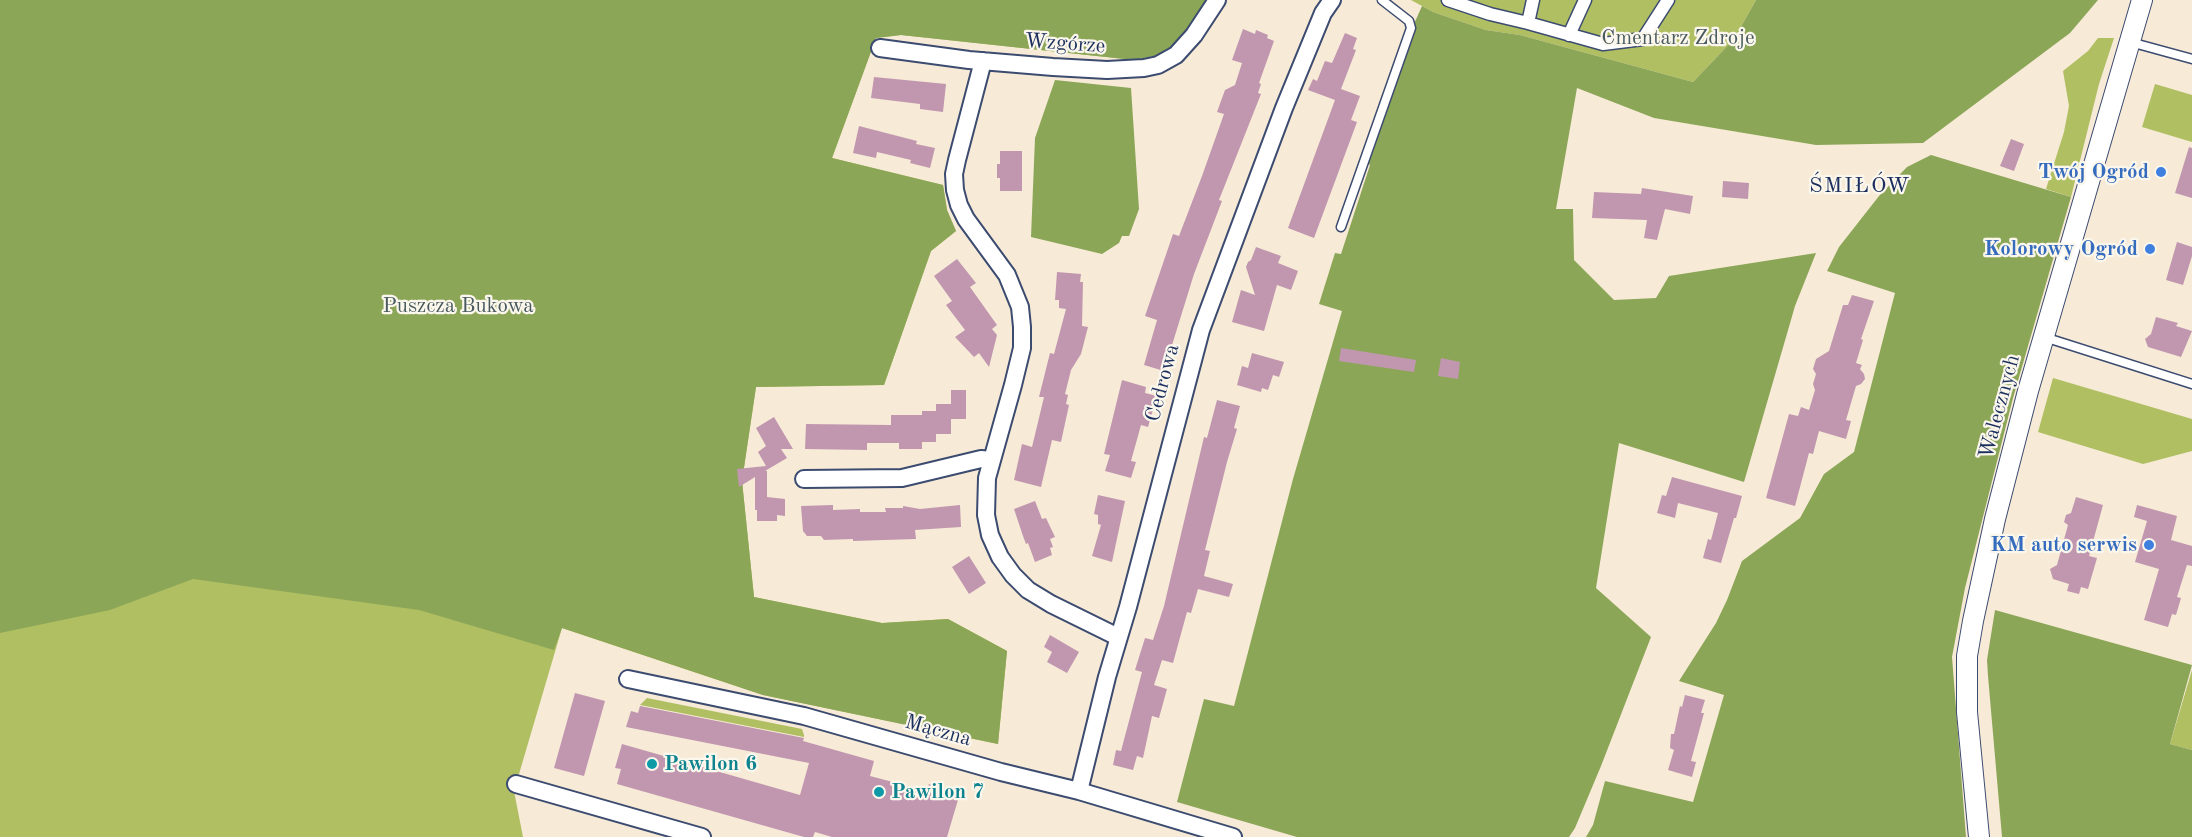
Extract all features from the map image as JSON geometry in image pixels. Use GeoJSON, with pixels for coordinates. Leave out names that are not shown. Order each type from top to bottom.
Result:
{"type":"FeatureCollection","features":[{"type":"Feature","properties":{"kind":"street","name":"Wzgórze"},"geometry":{"type":"LineString","coordinates":[[880,48],[983,61],[1107,70],[1158,64],[1176,55],[1217,0]]}},
{"type":"Feature","properties":{"kind":"street","name":"Cedrowa"},"geometry":{"type":"LineString","coordinates":[[1078,791],[1201,330],[1284,108],[1323,13],[1332,0]]}},
{"type":"Feature","properties":{"kind":"street"},"geometry":{"type":"LineString","coordinates":[[1448,0],[1490,14],[1603,44],[1643,39],[1668,0]]}},
{"type":"Feature","properties":{"kind":"street"},"geometry":{"type":"LineString","coordinates":[[1528,23],[1533,0]]}},
{"type":"Feature","properties":{"kind":"street"},"geometry":{"type":"LineString","coordinates":[[1569,35],[1585,0]]}},
{"type":"Feature","properties":{"kind":"street","name":"Walecznych"},"geometry":{"type":"LineString","coordinates":[[1979,837],[1966,712],[1967,656],[1979,589],[1995,519],[2044,337],[2142,0]]}},
{"type":"Feature","properties":{"kind":"street"},"geometry":{"type":"LineString","coordinates":[[983,61],[957,160],[954,174],[955,190],[966,219],[1007,275],[1020,307],[1022,327],[1022,348],[1018,366],[987,478],[986,515],[990,535],[1000,557],[1012,575],[1028,590],[1118,637]]}},
{"type":"Feature","properties":{"kind":"street"},"geometry":{"type":"LineString","coordinates":[[804,479],[902,478],[981,459],[991,460]]}},
{"type":"Feature","properties":{"kind":"street","name":"Mączna"},"geometry":{"type":"LineString","coordinates":[[628,679],[804,717],[1078,791],[1233,837]]}},
{"type":"Feature","properties":{"kind":"street"},"geometry":{"type":"LineString","coordinates":[[516,784],[702,837]]}},
{"type":"Feature","properties":{"kind":"lane"},"geometry":{"type":"LineString","coordinates":[[1341,227],[1410,28],[1409,21],[1382,0]]}},
{"type":"Feature","properties":{"kind":"lane"},"geometry":{"type":"LineString","coordinates":[[2129,42],[2192,59]]}},
{"type":"Feature","properties":{"kind":"lane"},"geometry":{"type":"LineString","coordinates":[[2044,337],[2192,384]]}},
{"type":"Feature","properties":{"kind":"green space","name":"Puszcza Bukowa"},"geometry":{"type":"Polygon","coordinates":[[[0,0],[1206,0],[1134,60],[901,35],[876,38],[832,158],[943,185],[947,210],[956,231],[931,251],[884,385],[756,387],[742,481],[754,597],[882,623],[948,619],[1007,651],[998,744],[763,695],[562,628],[514,791],[523,837],[0,837],[0,0]]]}},
{"type":"Feature","properties":{"kind":"green space","name":"Puszcza Bukowa"},"geometry":{"type":"Polygon","coordinates":[[[0,0],[1206,0],[1198,21],[1169,53],[1134,60],[901,35],[876,38],[832,158],[943,185],[947,210],[956,231],[931,251],[884,385],[756,387],[742,481],[754,597],[882,623],[948,619],[1007,651],[998,744],[763,695],[562,628],[554,650],[419,610],[193,579],[110,610],[0,633],[0,0]]]}},
{"type":"Feature","properties":{"kind":"green space","name":"Cmentarz Zdroje"},"geometry":{"type":"Polygon","coordinates":[[[1411,0],[1756,0],[1734,39],[1693,82],[1520,35],[1486,30],[1433,12],[1411,0]]]}},
{"type":"Feature","properties":{"kind":"green space"},"geometry":{"type":"Polygon","coordinates":[[[1756,0],[2098,0],[2070,33],[1923,143],[1816,145],[1654,118],[1577,88],[1556,209],[1573,209],[1574,260],[1614,300],[1656,298],[1669,276],[1816,253],[1795,306],[1744,482],[1619,443],[1596,588],[1651,637],[1601,766],[1569,837],[1297,837],[1177,802],[1204,699],[1234,706],[1293,479],[1342,311],[1319,304],[1335,253],[1341,254],[1370,165],[1367,163],[1410,33],[1422,6],[1486,30],[1520,35],[1693,82],[1734,39],[1756,0]]]}},
{"type":"Feature","properties":{"kind":"green space"},"geometry":{"type":"Polygon","coordinates":[[[2098,38],[2114,38],[2099,84],[2071,197],[2046,189],[2064,132],[2069,106],[2063,71],[2088,51],[2098,38]]]}},
{"type":"Feature","properties":{"kind":"green space"},"geometry":{"type":"Polygon","coordinates":[[[1055,80],[1131,88],[1139,209],[1129,236],[1122,236],[1119,243],[1102,254],[1031,237],[1035,138],[1055,80]]]}},
{"type":"Feature","properties":{"kind":"green space"},"geometry":{"type":"Polygon","coordinates":[[[2155,84],[2192,95],[2192,142],[2142,127],[2155,84]]]}},
{"type":"Feature","properties":{"kind":"green space"},"geometry":{"type":"Polygon","coordinates":[[[1931,155],[2071,197],[2013,398],[1965,588],[1952,657],[1966,837],[1586,837],[1593,825],[1605,781],[1693,802],[1724,695],[1679,681],[1716,623],[1742,561],[1800,518],[1824,474],[1854,452],[1895,293],[1827,271],[1839,247],[1879,196],[1907,167],[1931,155]]]}},
{"type":"Feature","properties":{"kind":"green space"},"geometry":{"type":"Polygon","coordinates":[[[2053,378],[2192,419],[2192,451],[2143,464],[2038,432],[2053,378]]]}},
{"type":"Feature","properties":{"kind":"green space"},"geometry":{"type":"Polygon","coordinates":[[[1995,610],[2192,665],[2170,744],[2192,750],[2192,837],[2002,837],[1987,660],[1995,610]]]}},
{"type":"Feature","properties":{"kind":"green space"},"geometry":{"type":"Polygon","coordinates":[[[2192,670],[2192,750],[2170,744],[2192,670]]]}},
{"type":"Feature","properties":{"kind":"green space"},"geometry":{"type":"Polygon","coordinates":[[[647,698],[802,729],[804,737],[640,705],[647,698]]]}},
{"type":"Feature","properties":{"kind":"building"},"geometry":{"type":"Polygon","coordinates":[[[1243,29],[1255,34],[1256,30],[1268,35],[1267,38],[1274,41],[1259,83],[1261,84],[1258,93],[1261,94],[1219,200],[1222,201],[1194,274],[1164,371],[1144,365],[1157,320],[1145,316],[1173,234],[1179,236],[1224,114],[1217,112],[1225,90],[1235,85],[1242,63],[1232,60],[1243,29]]]}},
{"type":"Feature","properties":{"kind":"building"},"geometry":{"type":"Polygon","coordinates":[[[1345,33],[1357,38],[1353,49],[1356,50],[1341,89],[1360,96],[1351,120],[1357,122],[1314,238],[1288,228],[1335,100],[1308,90],[1313,79],[1317,81],[1325,61],[1332,63],[1345,33]]]}},
{"type":"Feature","properties":{"kind":"building"},"geometry":{"type":"Polygon","coordinates":[[[874,77],[946,84],[943,112],[920,109],[920,104],[871,98],[874,77]]]}},
{"type":"Feature","properties":{"kind":"building"},"geometry":{"type":"Polygon","coordinates":[[[859,126],[935,148],[930,168],[910,163],[911,160],[877,152],[876,158],[853,153],[859,126]]]}},
{"type":"Feature","properties":{"kind":"building"},"geometry":{"type":"Polygon","coordinates":[[[2011,139],[2024,144],[2014,171],[2000,166],[2011,139]]]}},
{"type":"Feature","properties":{"kind":"building"},"geometry":{"type":"Polygon","coordinates":[[[2189,147],[2192,148],[2192,198],[2175,193],[2189,147]]]}},
{"type":"Feature","properties":{"kind":"building"},"geometry":{"type":"Polygon","coordinates":[[[1000,151],[1022,151],[1022,191],[1000,191],[997,164],[1000,164],[1000,151]]]}},
{"type":"Feature","properties":{"kind":"building"},"geometry":{"type":"Polygon","coordinates":[[[1723,181],[1749,183],[1748,199],[1722,197],[1723,181]]]}},
{"type":"Feature","properties":{"kind":"building"},"geometry":{"type":"Polygon","coordinates":[[[1642,188],[1693,196],[1690,214],[1665,209],[1657,240],[1644,238],[1647,220],[1592,218],[1594,192],[1641,194],[1642,188]]]}},
{"type":"Feature","properties":{"kind":"building"},"geometry":{"type":"Polygon","coordinates":[[[2177,242],[2192,247],[2192,256],[2183,285],[2166,280],[2177,242]]]}},
{"type":"Feature","properties":{"kind":"building"},"geometry":{"type":"Polygon","coordinates":[[[1256,247],[1281,256],[1278,263],[1298,271],[1291,290],[1277,285],[1264,331],[1232,322],[1241,290],[1255,295],[1246,267],[1256,247]]]}},
{"type":"Feature","properties":{"kind":"building"},"geometry":{"type":"Polygon","coordinates":[[[957,259],[976,283],[970,287],[997,325],[992,329],[997,335],[989,367],[979,353],[974,357],[955,337],[965,330],[946,305],[952,301],[934,276],[957,259]]]}},
{"type":"Feature","properties":{"kind":"building"},"geometry":{"type":"Polygon","coordinates":[[[1057,272],[1081,274],[1080,282],[1083,282],[1082,326],[1088,327],[1081,354],[1071,370],[1065,394],[1068,395],[1066,404],[1069,405],[1061,442],[1052,440],[1041,487],[1014,480],[1022,444],[1032,447],[1044,397],[1039,397],[1050,353],[1054,354],[1066,309],[1059,308],[1059,300],[1055,300],[1057,272]]]}},
{"type":"Feature","properties":{"kind":"building"},"geometry":{"type":"Polygon","coordinates":[[[1852,295],[1874,301],[1861,339],[1863,340],[1856,363],[1862,365],[1860,369],[1865,379],[1856,386],[1846,420],[1851,421],[1846,439],[1819,431],[1813,454],[1809,453],[1795,506],[1766,498],[1789,414],[1798,416],[1801,407],[1809,410],[1815,390],[1813,384],[1816,374],[1813,369],[1816,359],[1829,351],[1843,305],[1848,305],[1852,295]]]}},
{"type":"Feature","properties":{"kind":"building"},"geometry":{"type":"Polygon","coordinates":[[[2156,317],[2178,323],[2176,326],[2192,331],[2181,357],[2148,347],[2145,339],[2151,334],[2156,317]]]}},
{"type":"Feature","properties":{"kind":"building"},"geometry":{"type":"Polygon","coordinates":[[[1341,348],[1416,360],[1414,372],[1339,361],[1341,348]]]}},
{"type":"Feature","properties":{"kind":"building"},"geometry":{"type":"Polygon","coordinates":[[[1252,353],[1284,362],[1279,377],[1273,375],[1268,390],[1262,388],[1261,392],[1237,385],[1242,366],[1248,368],[1252,353]]]}},
{"type":"Feature","properties":{"kind":"building"},"geometry":{"type":"Polygon","coordinates":[[[1441,358],[1460,362],[1458,379],[1438,376],[1441,358]]]}},
{"type":"Feature","properties":{"kind":"building"},"geometry":{"type":"Polygon","coordinates":[[[1122,380],[1146,387],[1145,393],[1157,396],[1148,427],[1141,425],[1131,461],[1136,462],[1131,478],[1105,471],[1110,455],[1104,454],[1122,380]]]}},
{"type":"Feature","properties":{"kind":"building"},"geometry":{"type":"Polygon","coordinates":[[[951,390],[966,390],[966,419],[951,419],[951,434],[936,434],[936,442],[922,442],[922,449],[899,449],[899,443],[867,443],[867,450],[805,449],[806,424],[891,425],[891,415],[922,415],[922,411],[936,411],[936,404],[951,404],[951,390]]]}},
{"type":"Feature","properties":{"kind":"building"},"geometry":{"type":"Polygon","coordinates":[[[1217,400],[1240,406],[1234,428],[1237,429],[1205,550],[1210,551],[1204,576],[1233,584],[1229,597],[1198,589],[1191,613],[1187,612],[1173,663],[1162,660],[1154,685],[1167,689],[1159,718],[1152,716],[1143,758],[1137,756],[1133,770],[1113,765],[1116,750],[1121,751],[1142,672],[1135,670],[1145,638],[1153,640],[1164,606],[1204,437],[1207,438],[1217,400]]]}},
{"type":"Feature","properties":{"kind":"building"},"geometry":{"type":"Polygon","coordinates":[[[774,417],[793,449],[781,449],[787,458],[765,471],[767,471],[767,497],[785,499],[785,516],[777,515],[777,521],[757,521],[755,477],[739,487],[737,469],[766,466],[758,452],[766,446],[756,428],[774,417]]]}},
{"type":"Feature","properties":{"kind":"building"},"geometry":{"type":"Polygon","coordinates":[[[1672,477],[1742,496],[1721,563],[1703,558],[1708,539],[1711,540],[1718,513],[1678,503],[1675,518],[1657,513],[1662,495],[1666,496],[1672,477]]]}},
{"type":"Feature","properties":{"kind":"building"},"geometry":{"type":"Polygon","coordinates":[[[1098,495],[1125,501],[1112,562],[1092,556],[1101,525],[1098,524],[1098,515],[1094,514],[1098,495]]]}},
{"type":"Feature","properties":{"kind":"building"},"geometry":{"type":"Polygon","coordinates":[[[2076,497],[2103,505],[2089,556],[2097,558],[2088,589],[2081,587],[2079,594],[2067,591],[2069,584],[2053,579],[2050,569],[2057,565],[2068,525],[2064,522],[2066,515],[2071,513],[2076,497]]]}},
{"type":"Feature","properties":{"kind":"building"},"geometry":{"type":"Polygon","coordinates":[[[1035,501],[1042,519],[1046,518],[1055,537],[1050,539],[1053,547],[1050,548],[1052,555],[1035,562],[1014,509],[1035,501]]]}},
{"type":"Feature","properties":{"kind":"building"},"geometry":{"type":"Polygon","coordinates":[[[833,505],[833,510],[860,509],[860,512],[886,512],[885,508],[903,508],[903,506],[920,509],[960,505],[961,527],[915,530],[916,539],[853,541],[853,539],[824,540],[821,536],[807,536],[803,531],[801,506],[833,505]]]}},
{"type":"Feature","properties":{"kind":"building"},"geometry":{"type":"Polygon","coordinates":[[[2137,505],[2177,516],[2171,540],[2192,546],[2192,566],[2187,565],[2177,597],[2181,598],[2176,615],[2172,614],[2168,627],[2144,620],[2159,569],[2135,562],[2147,521],[2134,517],[2137,505]]]}},
{"type":"Feature","properties":{"kind":"building"},"geometry":{"type":"Polygon","coordinates":[[[969,556],[986,583],[969,594],[952,567],[969,556]]]}},
{"type":"Feature","properties":{"kind":"building"},"geometry":{"type":"Polygon","coordinates":[[[1050,635],[1079,652],[1067,673],[1047,662],[1052,652],[1044,647],[1050,635]]]}},
{"type":"Feature","properties":{"kind":"building"},"geometry":{"type":"Polygon","coordinates":[[[575,693],[605,701],[584,776],[554,768],[575,693]]]}},
{"type":"Feature","properties":{"kind":"building"},"geometry":{"type":"Polygon","coordinates":[[[1685,695],[1705,700],[1701,713],[1704,713],[1691,761],[1696,762],[1692,777],[1668,770],[1674,750],[1670,748],[1671,734],[1674,734],[1680,706],[1682,707],[1685,695]]]}},
{"type":"Feature","properties":{"kind":"building"},"geometry":{"type":"Polygon","coordinates":[[[640,706],[804,738],[803,741],[874,761],[870,776],[927,791],[929,784],[960,793],[947,837],[832,837],[815,832],[813,837],[804,837],[617,784],[621,769],[615,768],[622,744],[800,795],[809,763],[626,727],[631,711],[638,713],[640,706]]]}},
{"type":"Feature","properties":{"kind":"place","name":"Twój Ogród"},"geometry":{"type":"Point","coordinates":[2161,172]}},
{"type":"Feature","properties":{"kind":"place","name":"Kolorowy Ogród"},"geometry":{"type":"Point","coordinates":[2150,249]}},
{"type":"Feature","properties":{"kind":"place","name":"KM auto serwis"},"geometry":{"type":"Point","coordinates":[2149,545]}},
{"type":"Feature","properties":{"kind":"place","name":"Pawilon 6"},"geometry":{"type":"Point","coordinates":[652,764]}},
{"type":"Feature","properties":{"kind":"place","name":"Pawilon 7"},"geometry":{"type":"Point","coordinates":[879,792]}},
{"type":"Feature","properties":{"kind":"district","name":"ŚMIŁÓW"},"geometry":{"type":"Point","coordinates":[1860,186]}}]}
